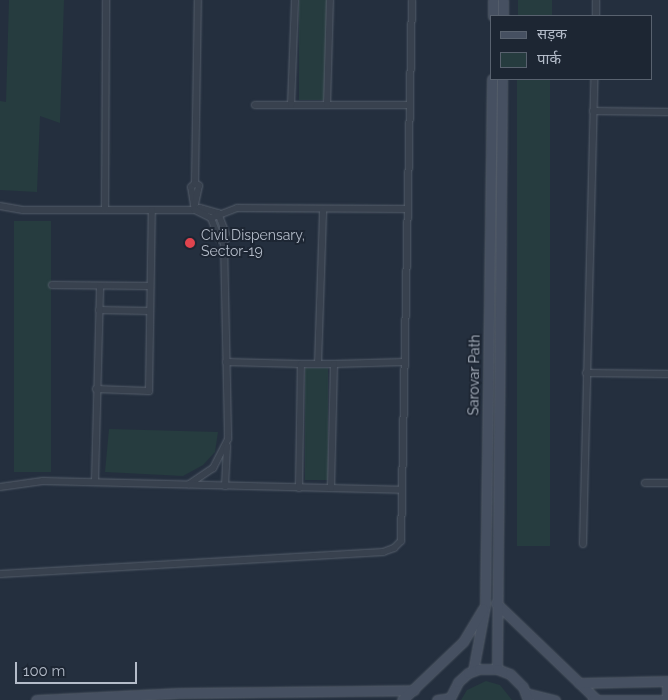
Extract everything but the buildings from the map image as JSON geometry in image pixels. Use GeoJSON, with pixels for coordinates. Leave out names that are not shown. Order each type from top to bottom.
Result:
{"type":"FeatureCollection","features":[{"type":"Feature","properties":{"kind":"main road"},"geometry":{"type":"LineString","coordinates":[[493,0],[493,15]]}},
{"type":"Feature","properties":{"kind":"main road"},"geometry":{"type":"LineString","coordinates":[[502,15],[503,0]]}},
{"type":"Feature","properties":{"kind":"main road","name":"Sarovar Path"},"geometry":{"type":"LineString","coordinates":[[473,671],[485,606],[492,80]]}},
{"type":"Feature","properties":{"kind":"main road","name":"Sarovar Path"},"geometry":{"type":"LineString","coordinates":[[497,669],[496,603],[502,80]]}},
{"type":"Feature","properties":{"kind":"main road"},"geometry":{"type":"LineString","coordinates":[[496,603],[598,700]]}},
{"type":"Feature","properties":{"kind":"main road"},"geometry":{"type":"LineString","coordinates":[[402,700],[463,642],[485,606]]}},
{"type":"Feature","properties":{"kind":"main road"},"geometry":{"type":"LineString","coordinates":[[437,700],[449,699],[458,682],[473,671],[497,669],[510,674],[527,697],[555,700]]}},
{"type":"Feature","properties":{"kind":"main road"},"geometry":{"type":"LineString","coordinates":[[579,683],[668,681],[667,700],[590,700]]}},
{"type":"Feature","properties":{"kind":"main road"},"geometry":{"type":"LineString","coordinates":[[36,700],[193,693],[414,690]]}},
{"type":"Feature","properties":{"kind":"street"},"geometry":{"type":"LineString","coordinates":[[105,210],[106,0]]}},
{"type":"Feature","properties":{"kind":"street"},"geometry":{"type":"LineString","coordinates":[[194,209],[198,202],[198,186],[195,183],[198,0]]}},
{"type":"Feature","properties":{"kind":"street"},"geometry":{"type":"LineString","coordinates":[[291,105],[295,0]]}},
{"type":"Feature","properties":{"kind":"street"},"geometry":{"type":"LineString","coordinates":[[327,105],[330,0]]}},
{"type":"Feature","properties":{"kind":"street"},"geometry":{"type":"LineString","coordinates":[[0,574],[382,552],[394,548],[401,541],[412,0]]}},
{"type":"Feature","properties":{"kind":"street"},"geometry":{"type":"LineString","coordinates":[[596,0],[596,15]]}},
{"type":"Feature","properties":{"kind":"street"},"geometry":{"type":"LineString","coordinates":[[583,544],[594,80]]}},
{"type":"Feature","properties":{"kind":"street"},"geometry":{"type":"LineString","coordinates":[[255,105],[410,105]]}},
{"type":"Feature","properties":{"kind":"street"},"geometry":{"type":"LineString","coordinates":[[593,111],[668,112]]}},
{"type":"Feature","properties":{"kind":"street"},"geometry":{"type":"LineString","coordinates":[[0,206],[23,210],[209,209],[218,213],[227,237],[224,242],[228,439],[225,486]]}},
{"type":"Feature","properties":{"kind":"street"},"geometry":{"type":"LineString","coordinates":[[210,218],[218,213],[237,208],[408,209]]}},
{"type":"Feature","properties":{"kind":"street"},"geometry":{"type":"LineString","coordinates":[[194,209],[210,218],[219,239],[224,242]]}},
{"type":"Feature","properties":{"kind":"street"},"geometry":{"type":"LineString","coordinates":[[96,388],[149,391],[152,210]]}},
{"type":"Feature","properties":{"kind":"street"},"geometry":{"type":"LineString","coordinates":[[318,364],[323,210]]}},
{"type":"Feature","properties":{"kind":"street"},"geometry":{"type":"LineString","coordinates":[[52,285],[150,286]]}},
{"type":"Feature","properties":{"kind":"street"},"geometry":{"type":"LineString","coordinates":[[95,481],[100,286]]}},
{"type":"Feature","properties":{"kind":"street"},"geometry":{"type":"LineString","coordinates":[[99,310],[150,311]]}},
{"type":"Feature","properties":{"kind":"street"},"geometry":{"type":"LineString","coordinates":[[226,362],[334,364],[404,362]]}},
{"type":"Feature","properties":{"kind":"street"},"geometry":{"type":"LineString","coordinates":[[299,488],[301,364]]}},
{"type":"Feature","properties":{"kind":"street"},"geometry":{"type":"LineString","coordinates":[[331,488],[334,364]]}},
{"type":"Feature","properties":{"kind":"street"},"geometry":{"type":"LineString","coordinates":[[586,373],[668,374]]}},
{"type":"Feature","properties":{"kind":"street"},"geometry":{"type":"LineString","coordinates":[[189,484],[213,468],[228,439]]}},
{"type":"Feature","properties":{"kind":"street"},"geometry":{"type":"LineString","coordinates":[[0,487],[43,481],[95,481],[401,490]]}},
{"type":"Feature","properties":{"kind":"street"},"geometry":{"type":"LineString","coordinates":[[646,483],[668,483]]}},
{"type":"Feature","properties":{"kind":"green space"},"geometry":{"type":"Polygon","coordinates":[[[9,0],[64,0],[60,123],[40,116],[37,192],[0,190],[0,101],[6,102],[9,0]]]}},
{"type":"Feature","properties":{"kind":"green space"},"geometry":{"type":"Polygon","coordinates":[[[299,0],[327,0],[327,100],[299,100],[299,0]]]}},
{"type":"Feature","properties":{"kind":"green space"},"geometry":{"type":"Polygon","coordinates":[[[518,0],[552,0],[552,15],[518,15],[518,0]]]}},
{"type":"Feature","properties":{"kind":"green space"},"geometry":{"type":"Polygon","coordinates":[[[517,80],[550,80],[550,546],[517,546],[517,80]]]}},
{"type":"Feature","properties":{"kind":"green space"},"geometry":{"type":"Polygon","coordinates":[[[14,221],[51,221],[51,472],[14,472],[14,221]]]}},
{"type":"Feature","properties":{"kind":"green space"},"geometry":{"type":"Polygon","coordinates":[[[305,368],[328,368],[328,480],[305,480],[305,368]]]}},
{"type":"Feature","properties":{"kind":"green space"},"geometry":{"type":"Polygon","coordinates":[[[109,429],[218,432],[215,452],[203,465],[183,476],[105,472],[109,429]]]}},
{"type":"Feature","properties":{"kind":"green space"},"geometry":{"type":"Polygon","coordinates":[[[486,681],[500,685],[512,700],[461,700],[467,690],[486,681]]]}},
{"type":"Feature","properties":{"kind":"place","name":"Civil Dispensary, Sector-19"},"geometry":{"type":"Point","coordinates":[190,243]}}]}
